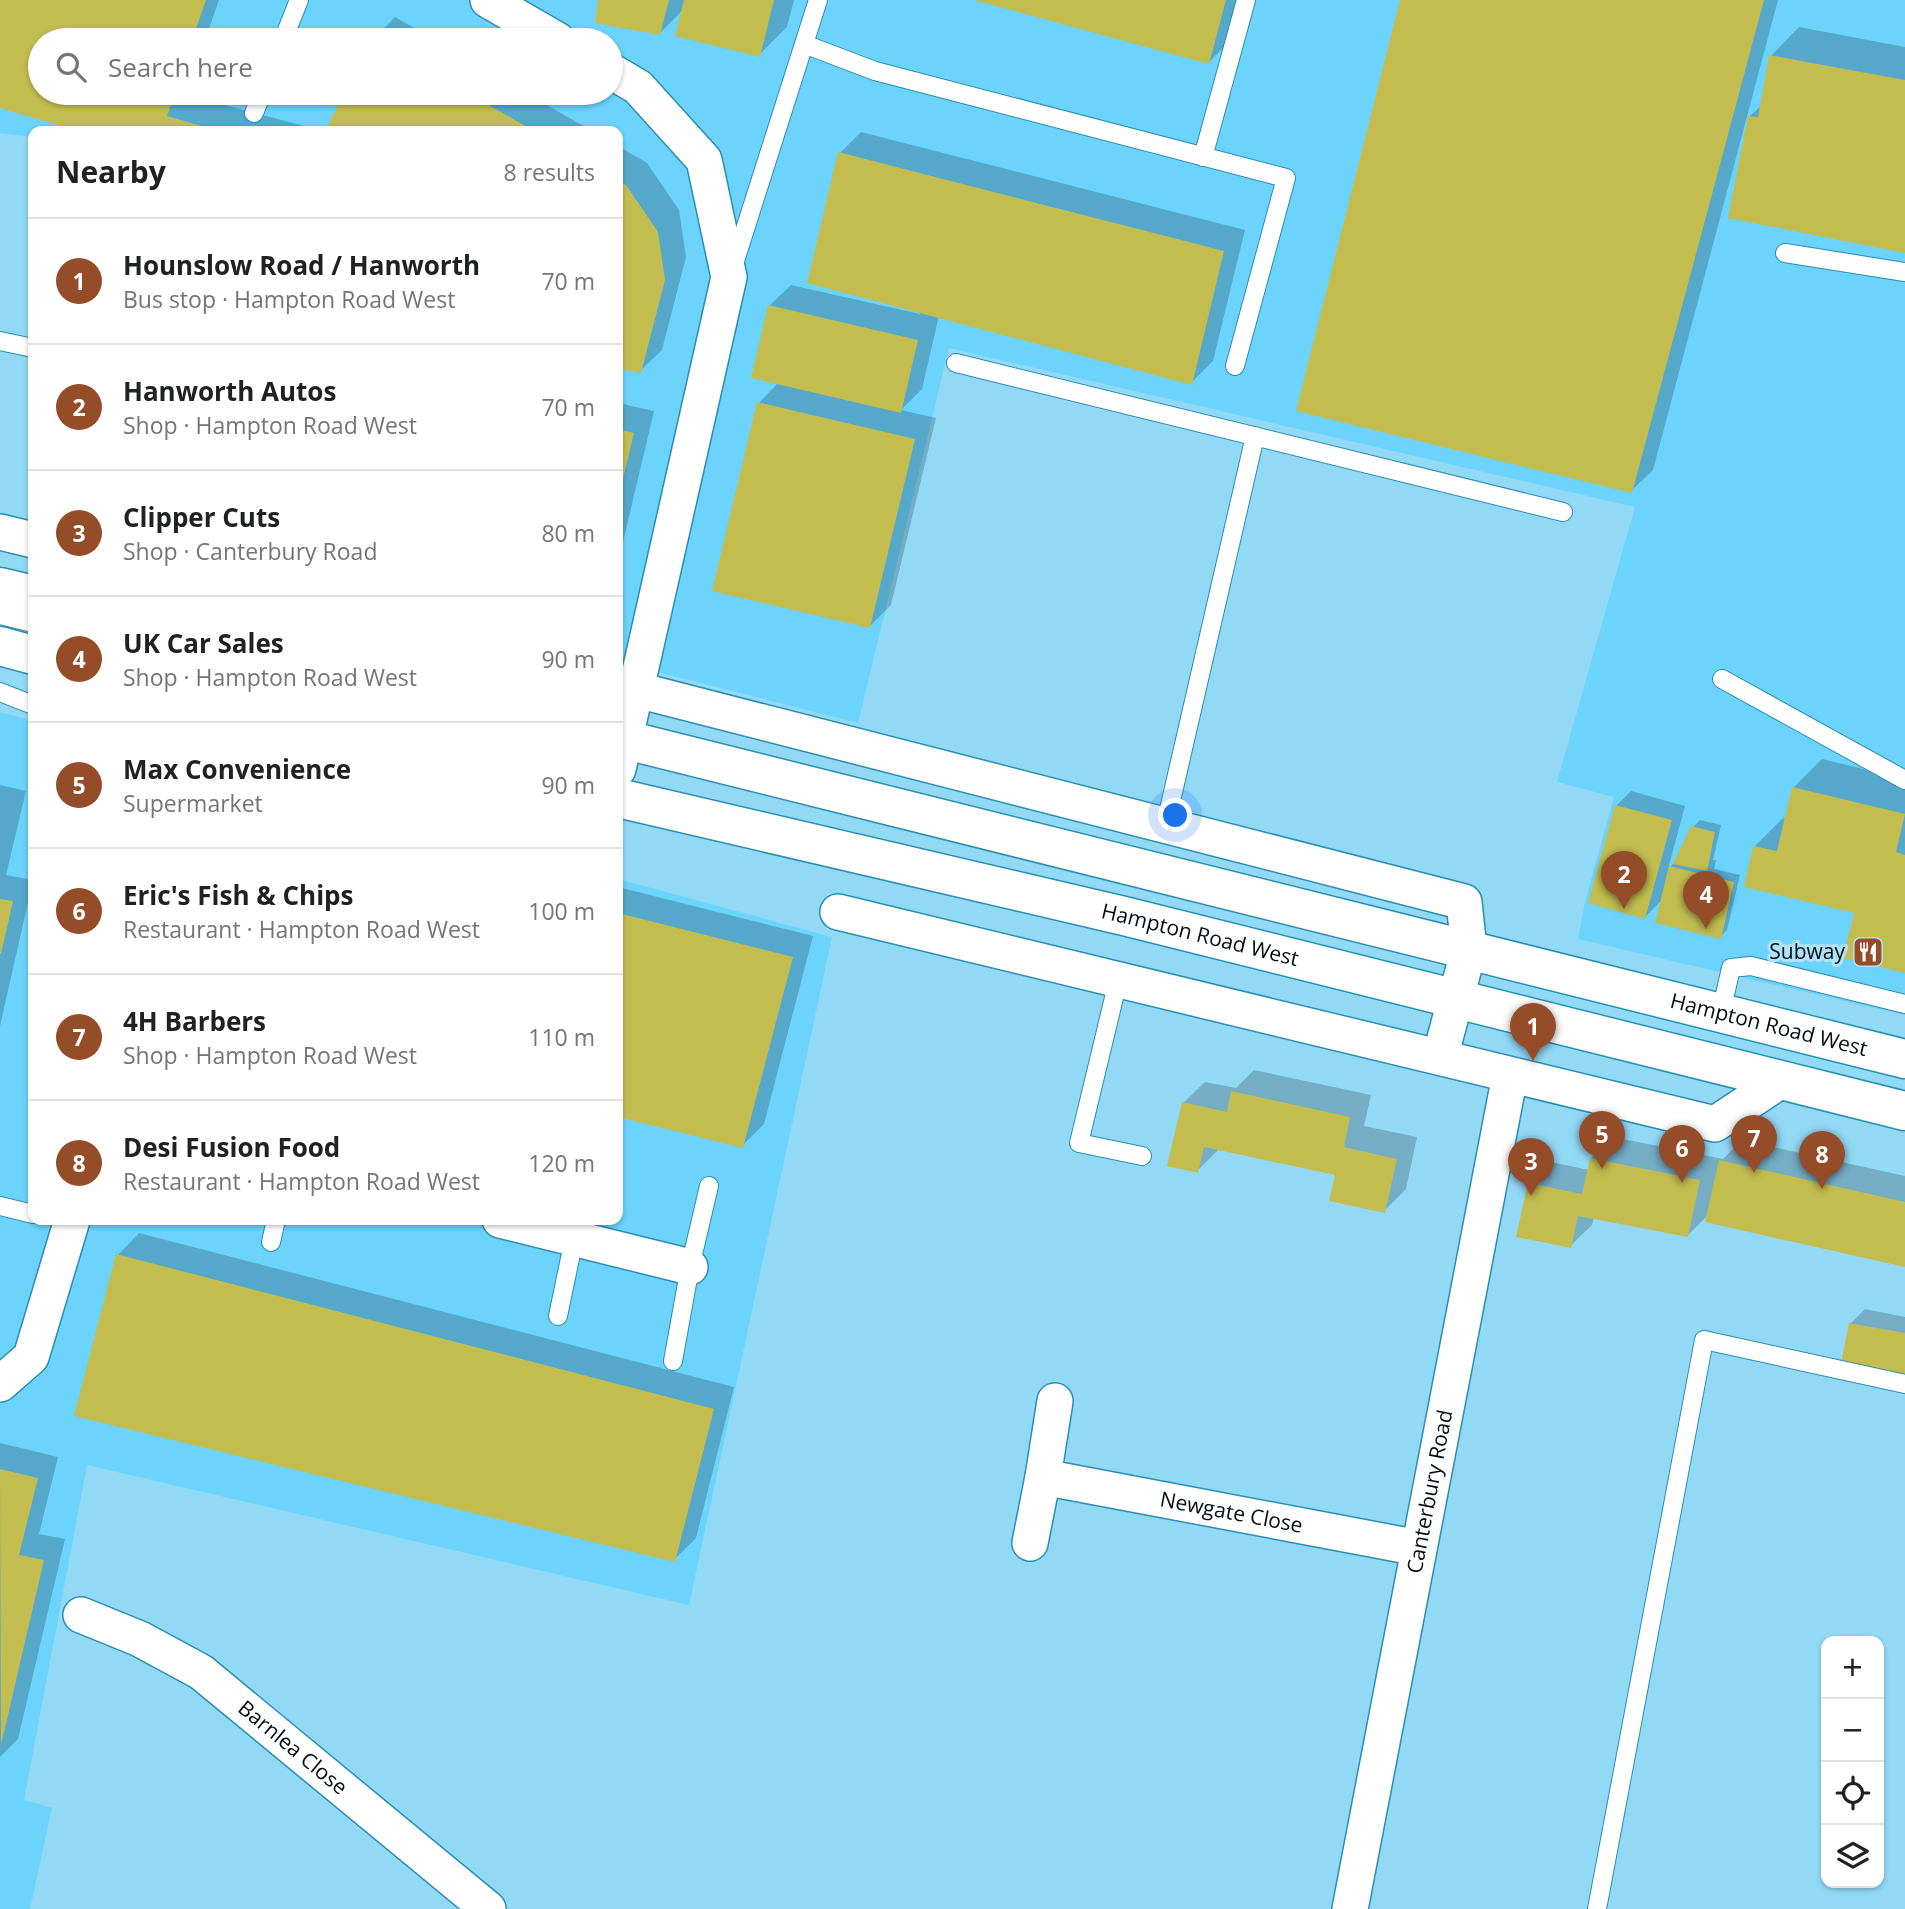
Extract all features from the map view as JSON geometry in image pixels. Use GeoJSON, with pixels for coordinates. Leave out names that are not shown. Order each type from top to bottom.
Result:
{"type":"FeatureCollection","features":[{"type":"Feature","properties":{"kind":"main road"},"geometry":{"type":"LineString","coordinates":[[0,587],[28,594]]}},
{"type":"Feature","properties":{"kind":"main road"},"geometry":{"type":"LineString","coordinates":[[0,646],[28,654]]}},
{"type":"Feature","properties":{"kind":"main road","name":"Hampton Road West"},"geometry":{"type":"LineString","coordinates":[[623,750],[1469,949],[1905,1059]]}},
{"type":"Feature","properties":{"kind":"main road","name":"Hampton Road West"},"geometry":{"type":"LineString","coordinates":[[623,799],[1124,916],[1905,1111]]}},
{"type":"Feature","properties":{"kind":"street"},"geometry":{"type":"LineString","coordinates":[[488,0],[536,28]]}},
{"type":"Feature","properties":{"kind":"street"},"geometry":{"type":"LineString","coordinates":[[623,78],[638,87],[705,160],[729,277],[627,688],[623,723]]}},
{"type":"Feature","properties":{"kind":"street"},"geometry":{"type":"LineString","coordinates":[[0,532],[28,539]]}},
{"type":"Feature","properties":{"kind":"street"},"geometry":{"type":"LineString","coordinates":[[627,688],[1464,902],[1469,949],[1440,1057]]}},
{"type":"Feature","properties":{"kind":"street"},"geometry":{"type":"LineString","coordinates":[[838,912],[1715,1124],[1780,1081]]}},
{"type":"Feature","properties":{"kind":"street","name":"Canterbury Road"},"geometry":{"type":"LineString","coordinates":[[1350,1909],[1510,1075]]}},
{"type":"Feature","properties":{"kind":"street"},"geometry":{"type":"LineString","coordinates":[[0,1384],[31,1357],[65,1225]]}},
{"type":"Feature","properties":{"kind":"street"},"geometry":{"type":"LineString","coordinates":[[543,1225],[577,1229],[690,1267]]}},
{"type":"Feature","properties":{"kind":"street"},"geometry":{"type":"LineString","coordinates":[[1030,1543],[1055,1401]]}},
{"type":"Feature","properties":{"kind":"street","name":"Newgate Close"},"geometry":{"type":"LineString","coordinates":[[1043,1477],[1419,1548]]}},
{"type":"Feature","properties":{"kind":"street","name":"Barnlea Close"},"geometry":{"type":"LineString","coordinates":[[81,1615],[140,1640],[201,1672],[488,1909]]}},
{"type":"Feature","properties":{"kind":"lane"},"geometry":{"type":"LineString","coordinates":[[288,28],[299,0]]}},
{"type":"Feature","properties":{"kind":"lane"},"geometry":{"type":"LineString","coordinates":[[729,277],[818,0]]}},
{"type":"Feature","properties":{"kind":"lane"},"geometry":{"type":"LineString","coordinates":[[1203,157],[1246,0]]}},
{"type":"Feature","properties":{"kind":"lane"},"geometry":{"type":"LineString","coordinates":[[804,44],[875,71],[1286,178],[1235,366]]}},
{"type":"Feature","properties":{"kind":"lane"},"geometry":{"type":"LineString","coordinates":[[254,113],[257,105]]}},
{"type":"Feature","properties":{"kind":"lane"},"geometry":{"type":"LineString","coordinates":[[1784,253],[1905,272]]}},
{"type":"Feature","properties":{"kind":"lane"},"geometry":{"type":"LineString","coordinates":[[0,341],[28,347]]}},
{"type":"Feature","properties":{"kind":"lane"},"geometry":{"type":"LineString","coordinates":[[956,363],[1563,512]]}},
{"type":"Feature","properties":{"kind":"lane"},"geometry":{"type":"LineString","coordinates":[[1165,827],[1255,436]]}},
{"type":"Feature","properties":{"kind":"lane"},"geometry":{"type":"LineString","coordinates":[[0,615],[28,622]]}},
{"type":"Feature","properties":{"kind":"lane"},"geometry":{"type":"LineString","coordinates":[[1722,679],[1905,780]]}},
{"type":"Feature","properties":{"kind":"lane"},"geometry":{"type":"LineString","coordinates":[[0,692],[28,703]]}},
{"type":"Feature","properties":{"kind":"lane"},"geometry":{"type":"LineString","coordinates":[[1720,1012],[1731,968],[1751,966],[1905,1004]]}},
{"type":"Feature","properties":{"kind":"lane"},"geometry":{"type":"LineString","coordinates":[[1118,981],[1079,1143],[1142,1156]]}},
{"type":"Feature","properties":{"kind":"lane"},"geometry":{"type":"LineString","coordinates":[[673,1361],[690,1267],[709,1186]]}},
{"type":"Feature","properties":{"kind":"lane"},"geometry":{"type":"LineString","coordinates":[[0,1206],[28,1213]]}},
{"type":"Feature","properties":{"kind":"lane"},"geometry":{"type":"LineString","coordinates":[[271,1242],[275,1225]]}},
{"type":"Feature","properties":{"kind":"lane"},"geometry":{"type":"LineString","coordinates":[[558,1316],[577,1229]]}},
{"type":"Feature","properties":{"kind":"lane"},"geometry":{"type":"LineString","coordinates":[[1597,1909],[1704,1340],[1905,1384]]}},
{"type":"Feature","properties":{"kind":"shaded area"},"geometry":{"type":"Polygon","coordinates":[[[0,0],[1905,0],[1905,1015],[1578,939],[1585,902],[1614,797],[1557,782],[1635,507],[949,348],[858,723],[623,663],[623,126],[28,126],[28,136],[0,133],[0,0]]]}},
{"type":"Feature","properties":{"kind":"shaded area"},"geometry":{"type":"Polygon","coordinates":[[[0,712],[28,720],[28,1225],[623,1225],[623,880],[832,937],[689,1605],[87,1465],[24,1800],[52,1808],[30,1909],[0,1909],[0,712]]]}},
{"type":"Feature","properties":{"kind":"building"},"geometry":{"type":"Polygon","coordinates":[[[0,0],[206,0],[196,28],[28,28],[28,105],[171,105],[167,116],[202,126],[61,126],[0,108],[0,0]]]}},
{"type":"Feature","properties":{"kind":"building"},"geometry":{"type":"Polygon","coordinates":[[[598,0],[669,0],[660,35],[595,23],[598,0]]]}},
{"type":"Feature","properties":{"kind":"building"},"geometry":{"type":"Polygon","coordinates":[[[684,0],[774,0],[760,57],[675,36],[684,0]]]}},
{"type":"Feature","properties":{"kind":"building"},"geometry":{"type":"Polygon","coordinates":[[[974,0],[1226,0],[1209,64],[974,0]]]}},
{"type":"Feature","properties":{"kind":"building"},"geometry":{"type":"Polygon","coordinates":[[[1400,0],[1764,0],[1632,493],[1296,411],[1400,0]]]}},
{"type":"Feature","properties":{"kind":"building"},"geometry":{"type":"Polygon","coordinates":[[[1769,55],[1905,80],[1905,253],[1728,218],[1748,116],[1758,117],[1769,55]]]}},
{"type":"Feature","properties":{"kind":"building"},"geometry":{"type":"Polygon","coordinates":[[[338,105],[489,105],[525,126],[328,126],[338,105]]]}},
{"type":"Feature","properties":{"kind":"building"},"geometry":{"type":"Polygon","coordinates":[[[838,152],[1224,251],[1192,385],[807,283],[838,152]]]}},
{"type":"Feature","properties":{"kind":"building"},"geometry":{"type":"Polygon","coordinates":[[[623,183],[658,232],[665,280],[641,373],[623,370],[623,183]]]}},
{"type":"Feature","properties":{"kind":"building"},"geometry":{"type":"Polygon","coordinates":[[[768,305],[918,340],[901,413],[751,378],[768,305]]]}},
{"type":"Feature","properties":{"kind":"building"},"geometry":{"type":"Polygon","coordinates":[[[757,402],[915,439],[870,628],[712,591],[757,402]]]}},
{"type":"Feature","properties":{"kind":"building"},"geometry":{"type":"Polygon","coordinates":[[[623,430],[634,433],[623,478],[623,430]]]}},
{"type":"Feature","properties":{"kind":"building"},"geometry":{"type":"Polygon","coordinates":[[[1792,787],[1905,814],[1896,852],[1905,855],[1905,973],[1843,958],[1854,913],[1744,887],[1753,846],[1777,851],[1792,787]]]}},
{"type":"Feature","properties":{"kind":"building"},"geometry":{"type":"Polygon","coordinates":[[[1615,805],[1672,820],[1645,919],[1588,903],[1615,805]]]}},
{"type":"Feature","properties":{"kind":"building"},"geometry":{"type":"Polygon","coordinates":[[[1691,826],[1715,832],[1707,871],[1673,864],[1691,826]]]}},
{"type":"Feature","properties":{"kind":"building"},"geometry":{"type":"Polygon","coordinates":[[[1669,866],[1734,882],[1721,939],[1655,923],[1669,866]]]}},
{"type":"Feature","properties":{"kind":"building"},"geometry":{"type":"Polygon","coordinates":[[[0,899],[13,901],[1,954],[0,954],[0,899]]]}},
{"type":"Feature","properties":{"kind":"building"},"geometry":{"type":"Polygon","coordinates":[[[623,914],[793,957],[743,1148],[623,1118],[623,914]]]}},
{"type":"Feature","properties":{"kind":"building"},"geometry":{"type":"Polygon","coordinates":[[[1231,1091],[1350,1117],[1344,1147],[1397,1159],[1385,1213],[1329,1201],[1335,1175],[1204,1147],[1198,1173],[1167,1166],[1182,1102],[1227,1112],[1231,1091]]]}},
{"type":"Feature","properties":{"kind":"building"},"geometry":{"type":"Polygon","coordinates":[[[1590,1158],[1700,1180],[1688,1237],[1578,1216],[1571,1248],[1516,1237],[1528,1183],[1582,1194],[1590,1158]]]}},
{"type":"Feature","properties":{"kind":"building"},"geometry":{"type":"Polygon","coordinates":[[[1719,1160],[1905,1202],[1905,1267],[1705,1222],[1719,1160]]]}},
{"type":"Feature","properties":{"kind":"building"},"geometry":{"type":"Polygon","coordinates":[[[116,1254],[714,1409],[675,1562],[74,1416],[116,1254]]]}},
{"type":"Feature","properties":{"kind":"building"},"geometry":{"type":"Polygon","coordinates":[[[1849,1323],[1905,1333],[1905,1375],[1841,1363],[1849,1323]]]}},
{"type":"Feature","properties":{"kind":"building"},"geometry":{"type":"Polygon","coordinates":[[[0,1469],[38,1478],[19,1555],[44,1560],[1,1745],[0,1469]]]}},
{"type":"Feature","properties":{"kind":"place","name":"Hanworth Autos"},"geometry":{"type":"Point","coordinates":[1624,909]}},
{"type":"Feature","properties":{"kind":"place","name":"UK Car Sales"},"geometry":{"type":"Point","coordinates":[1706,929]}},
{"type":"Feature","properties":{"kind":"place","name":"Subway"},"geometry":{"type":"Point","coordinates":[1868,952]}},
{"type":"Feature","properties":{"kind":"place","name":"Hounslow Road / Hanworth"},"geometry":{"type":"Point","coordinates":[1533,1061]}},
{"type":"Feature","properties":{"kind":"place","name":"Max Convenience"},"geometry":{"type":"Point","coordinates":[1602,1169]}},
{"type":"Feature","properties":{"kind":"place","name":"4H Barbers"},"geometry":{"type":"Point","coordinates":[1754,1173]}},
{"type":"Feature","properties":{"kind":"place","name":"Eric's Fish & Chips"},"geometry":{"type":"Point","coordinates":[1682,1183]}},
{"type":"Feature","properties":{"kind":"place","name":"Desi Fusion Food"},"geometry":{"type":"Point","coordinates":[1822,1189]}},
{"type":"Feature","properties":{"kind":"place","name":"Clipper Cuts"},"geometry":{"type":"Point","coordinates":[1531,1196]}}]}
